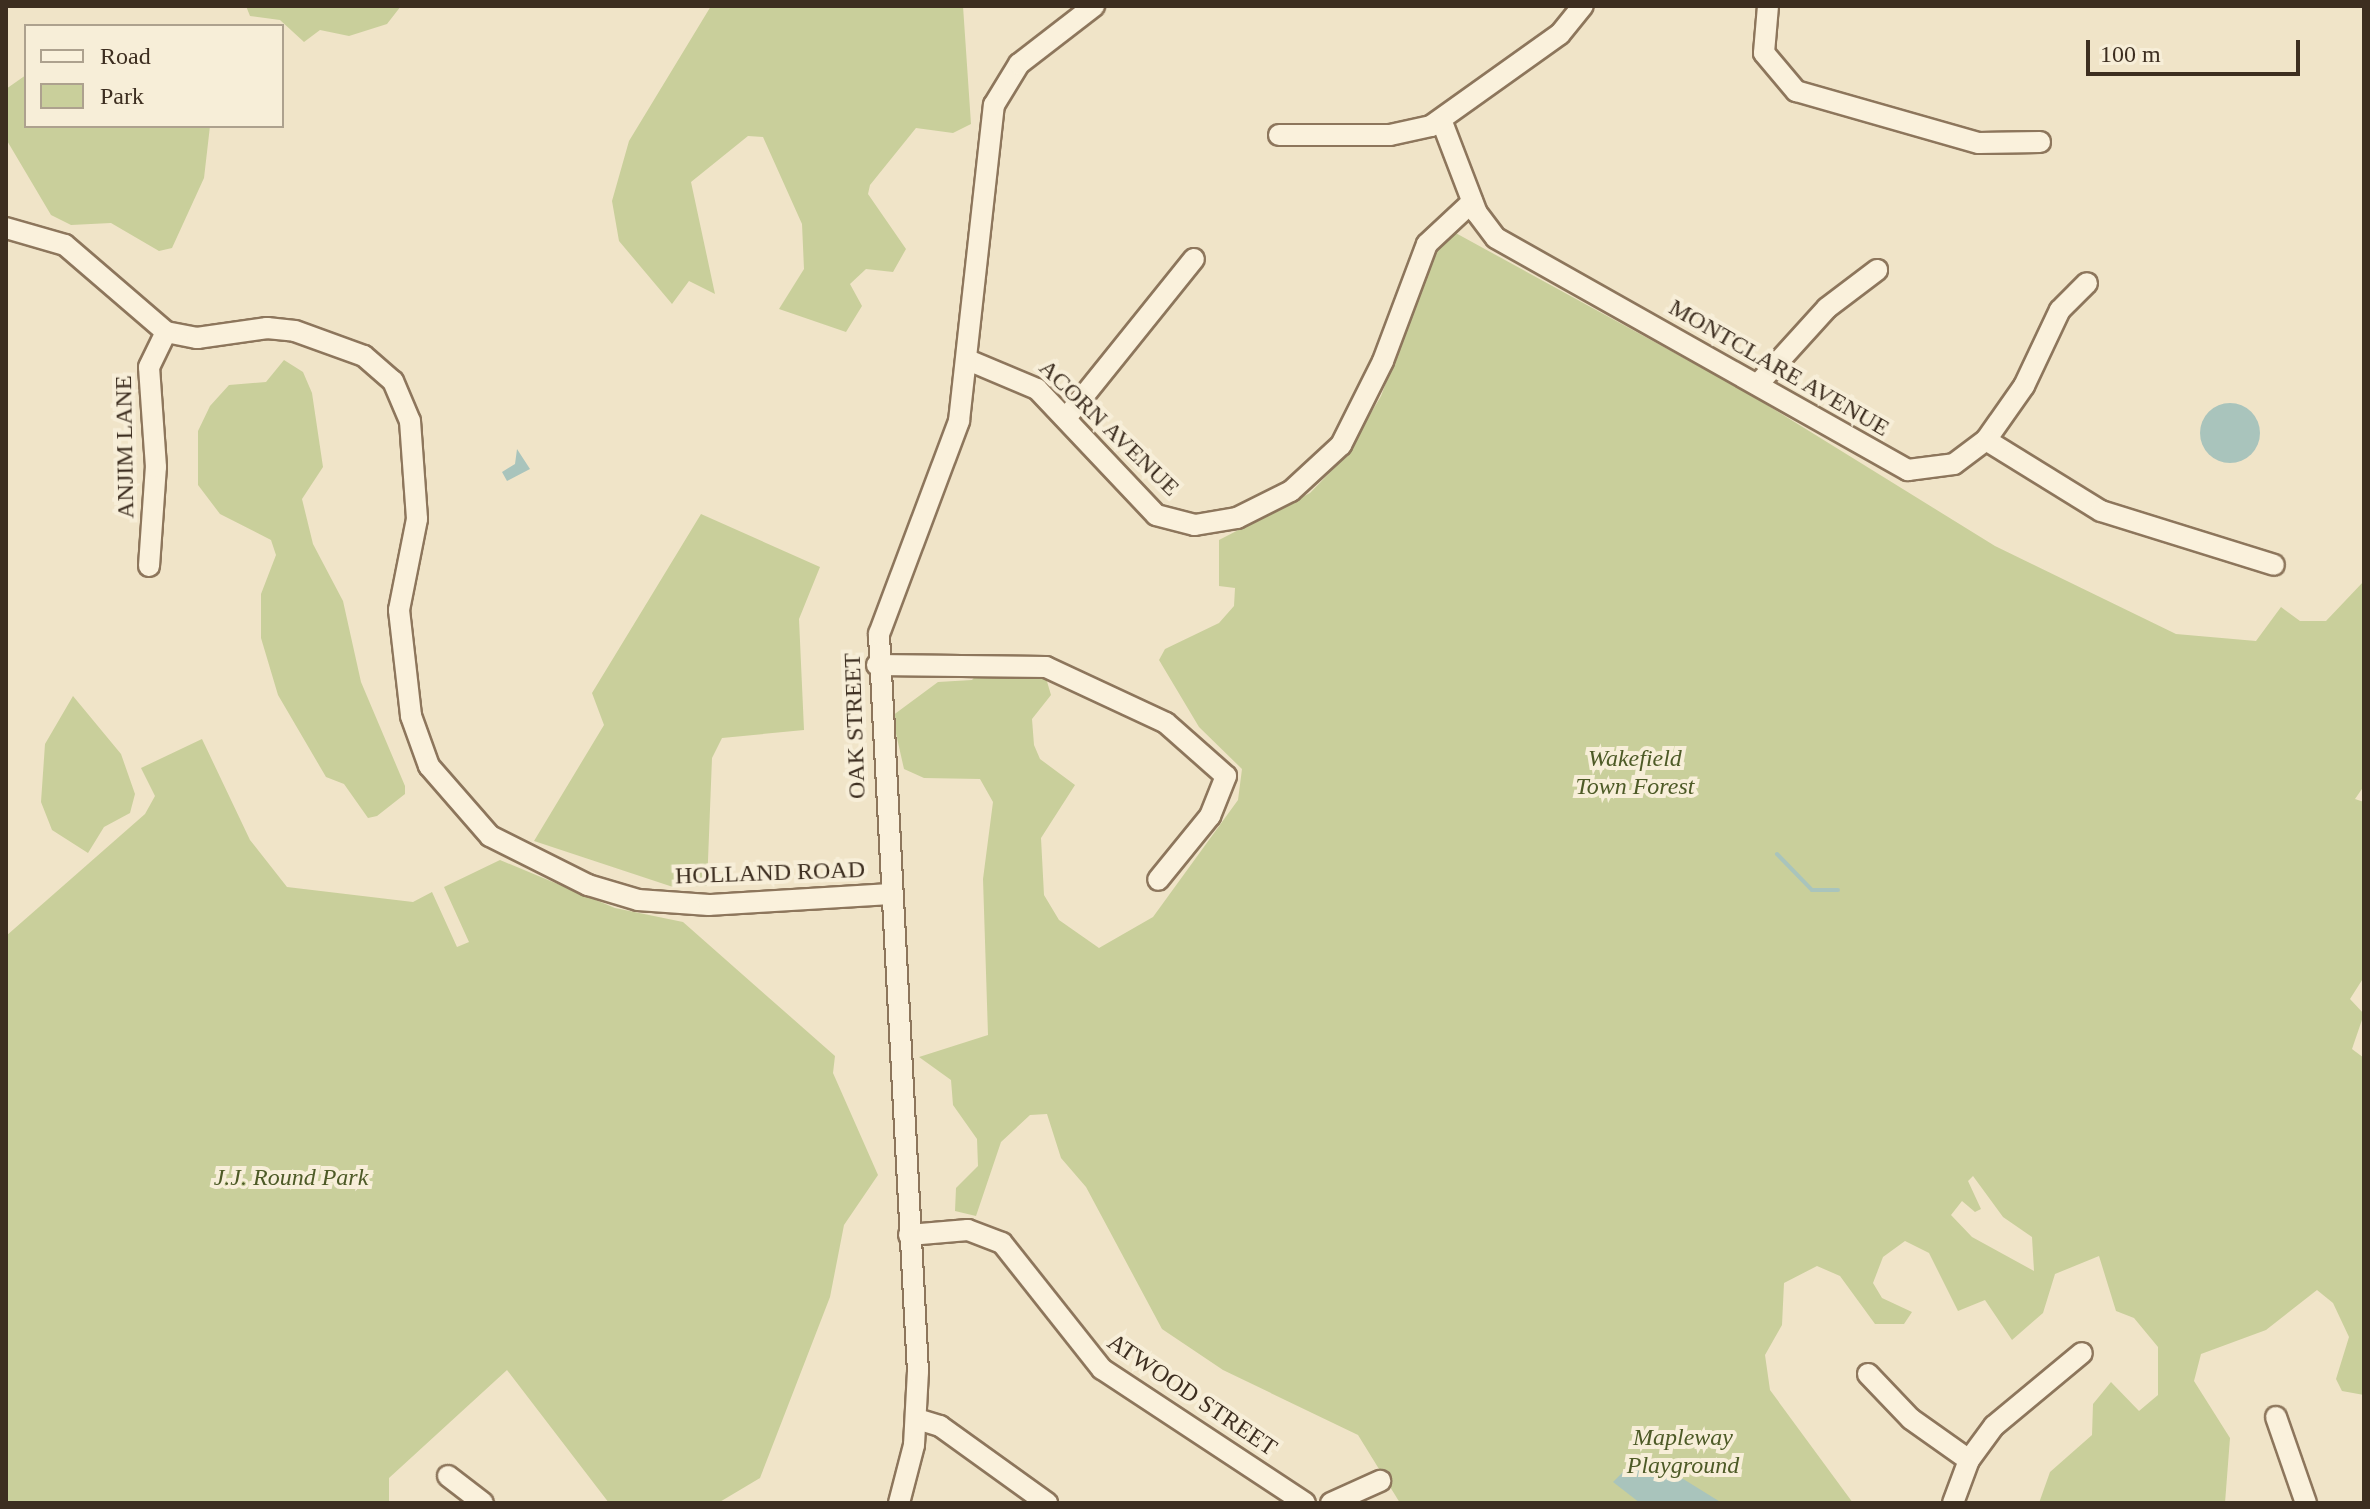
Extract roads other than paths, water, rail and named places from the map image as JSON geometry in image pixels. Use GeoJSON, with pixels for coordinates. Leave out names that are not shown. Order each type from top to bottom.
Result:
{"type":"FeatureCollection","features":[{"type":"Feature","properties":{"kind":"street","name":"OAK STREET"},"geometry":{"type":"LineString","coordinates":[[899,1503],[917,1419],[877,665],[885,610],[953,448],[968,360],[994,105],[1019,64],[1094,6]]}},
{"type":"Feature","properties":{"kind":"street"},"geometry":{"type":"LineString","coordinates":[[1279,135],[1390,135],[1442,122],[1560,34],[1583,6]]}},
{"type":"Feature","properties":{"kind":"street"},"geometry":{"type":"LineString","coordinates":[[1768,6],[1764,53],[1796,91],[1979,143],[2040,142]]}},
{"type":"Feature","properties":{"kind":"street","name":"MONTCLARE AVENUE"},"geometry":{"type":"LineString","coordinates":[[1442,122],[1472,202],[1496,238],[1759,383],[1908,470],[1954,464],[1986,440],[2024,386],[2060,310],[2087,283]]}},
{"type":"Feature","properties":{"kind":"street","name":"ACORN AVENUE"},"geometry":{"type":"LineString","coordinates":[[968,360],[1028,382],[1162,518],[1214,524],[1272,502],[1341,445],[1383,361],[1427,244],[1472,202]]}},
{"type":"Feature","properties":{"kind":"street"},"geometry":{"type":"LineString","coordinates":[[6,228],[65,245],[166,332]]}},
{"type":"Feature","properties":{"kind":"street"},"geometry":{"type":"LineString","coordinates":[[1066,418],[1194,259]]}},
{"type":"Feature","properties":{"kind":"street"},"geometry":{"type":"LineString","coordinates":[[1759,383],[1827,308],[1877,270]]}},
{"type":"Feature","properties":{"kind":"street","name":"HOLLAND ROAD"},"geometry":{"type":"LineString","coordinates":[[166,332],[197,338],[267,328],[305,334],[364,356],[398,388],[410,421],[417,519],[399,610],[411,716],[429,766],[490,836],[588,885],[638,900],[709,905],[889,894]]}},
{"type":"Feature","properties":{"kind":"street","name":"ANJIM LANE"},"geometry":{"type":"LineString","coordinates":[[149,566],[156,467],[149,367],[166,332]]}},
{"type":"Feature","properties":{"kind":"street"},"geometry":{"type":"LineString","coordinates":[[1986,440],[2101,511],[2274,565]]}},
{"type":"Feature","properties":{"kind":"street"},"geometry":{"type":"LineString","coordinates":[[877,665],[1046,667],[1166,723],[1226,776],[1210,816],[1158,880]]}},
{"type":"Feature","properties":{"kind":"street","name":"ATWOOD STREET"},"geometry":{"type":"LineString","coordinates":[[909,1235],[968,1230],[1002,1243],[1102,1369],[1305,1503]]}},
{"type":"Feature","properties":{"kind":"street"},"geometry":{"type":"LineString","coordinates":[[1953,1503],[1969,1460],[2017,1402],[2082,1353]]}},
{"type":"Feature","properties":{"kind":"street"},"geometry":{"type":"LineString","coordinates":[[1868,1374],[1911,1419],[1969,1460]]}},
{"type":"Feature","properties":{"kind":"street"},"geometry":{"type":"LineString","coordinates":[[2276,1417],[2306,1503]]}},
{"type":"Feature","properties":{"kind":"street"},"geometry":{"type":"LineString","coordinates":[[917,1419],[940,1426],[1047,1503]]}},
{"type":"Feature","properties":{"kind":"street"},"geometry":{"type":"LineString","coordinates":[[448,1476],[483,1503]]}},
{"type":"Feature","properties":{"kind":"street"},"geometry":{"type":"LineString","coordinates":[[1331,1503],[1380,1481]]}},
{"type":"Feature","properties":{"kind":"water"},"geometry":{"type":"Polygon","coordinates":[[[2230,403],[2242,405],[2251,412],[2258,421],[2258,445],[2251,454],[2242,461],[2230,463],[2218,461],[2209,454],[2202,445],[2200,433],[2202,421],[2209,412],[2218,405],[2230,403]]]}},
{"type":"Feature","properties":{"kind":"water"},"geometry":{"type":"Polygon","coordinates":[[[517,449],[530,469],[507,481],[502,472],[515,464],[517,449]]]}},
{"type":"Feature","properties":{"kind":"water"},"geometry":{"type":"Polygon","coordinates":[[[1637,1458],[1672,1472],[1722,1503],[1640,1503],[1613,1482],[1637,1458]]]}},
{"type":"Feature","properties":{"kind":"waterway"},"geometry":{"type":"LineString","coordinates":[[1777,854],[1812,890],[1838,890]]}},
{"type":"Feature","properties":{"kind":"park label","name":"Wakefield Town Forest"},"geometry":{"type":"Point","coordinates":[1635,773]}},
{"type":"Feature","properties":{"kind":"park label","name":"J.J. Round Park"},"geometry":{"type":"Point","coordinates":[291,1178]}},
{"type":"Feature","properties":{"kind":"park label","name":"Mapleway Playground"},"geometry":{"type":"Point","coordinates":[1683,1452]}}]}
